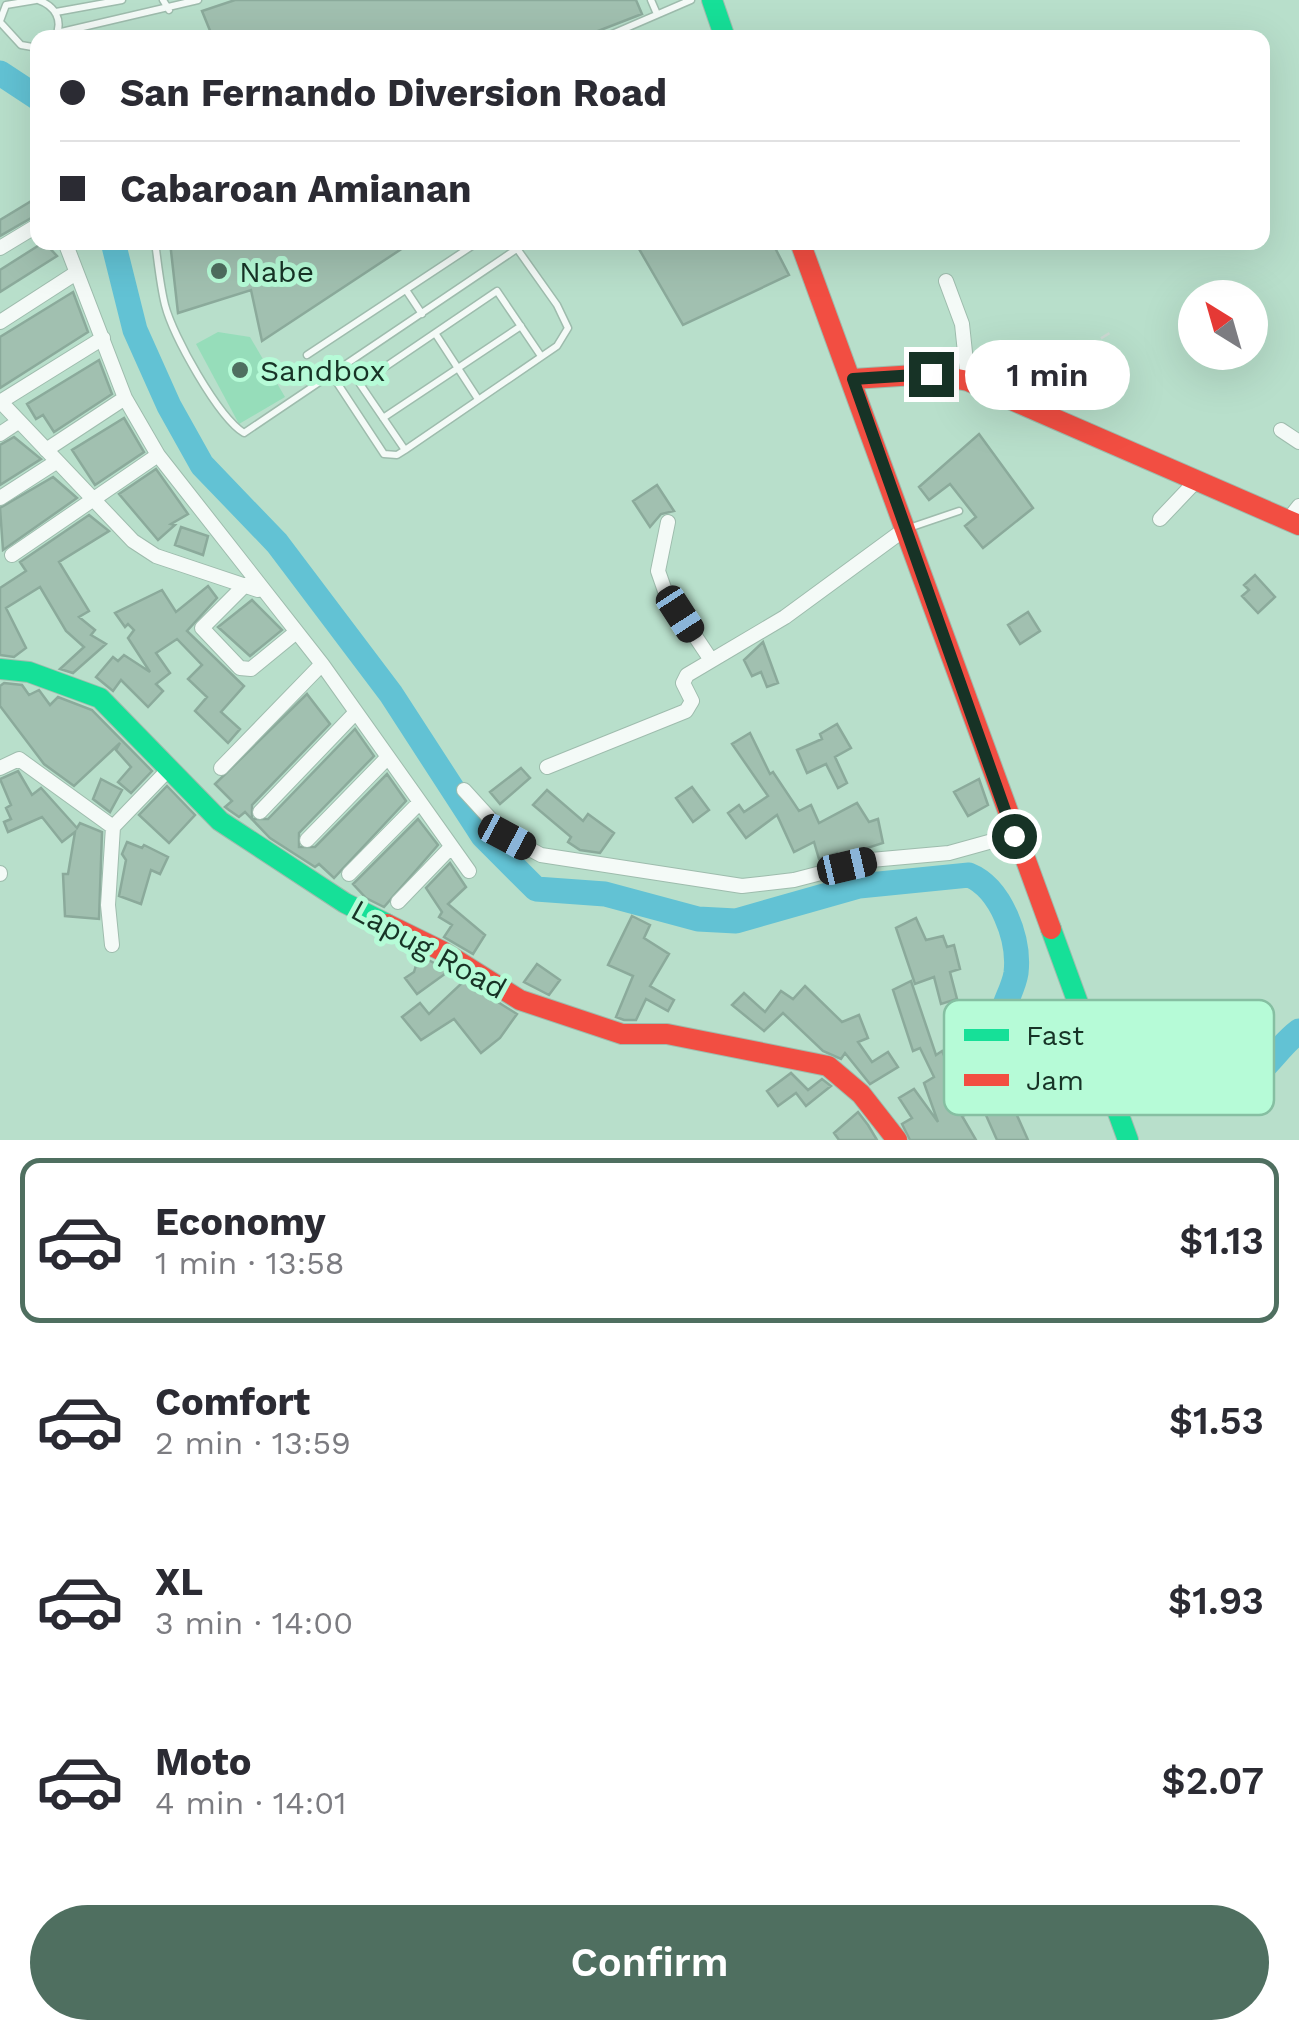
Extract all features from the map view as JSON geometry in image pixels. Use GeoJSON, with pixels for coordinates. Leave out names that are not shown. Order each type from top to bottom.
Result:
{"type":"FeatureCollection","features":[{"type":"Feature","properties":{"kind":"main road"},"geometry":{"type":"LineString","coordinates":[[712,0],[722,30]]}},
{"type":"Feature","properties":{"kind":"main road"},"geometry":{"type":"LineString","coordinates":[[803,250],[853,379],[1014,836],[1079,1000]]}},
{"type":"Feature","properties":{"kind":"main road"},"geometry":{"type":"LineString","coordinates":[[853,379],[931,374],[968,381],[1196,480],[1295,517]]}},
{"type":"Feature","properties":{"kind":"main road","name":"Lapug Road"},"geometry":{"type":"LineString","coordinates":[[0,669],[29,672],[100,698],[236,832],[346,903],[442,951],[520,1000],[622,1034],[667,1034],[828,1066],[861,1094],[897,1140]]}},
{"type":"Feature","properties":{"kind":"main road"},"geometry":{"type":"LineString","coordinates":[[1119,1115],[1128,1140]]}},
{"type":"Feature","properties":{"kind":"street"},"geometry":{"type":"LineString","coordinates":[[0,248],[30,230]]}},
{"type":"Feature","properties":{"kind":"street"},"geometry":{"type":"LineString","coordinates":[[68,250],[125,398],[158,455],[252,588],[322,664],[469,871]]}},
{"type":"Feature","properties":{"kind":"street"},"geometry":{"type":"LineString","coordinates":[[0,322],[76,273]]}},
{"type":"Feature","properties":{"kind":"street"},"geometry":{"type":"LineString","coordinates":[[946,281],[962,324],[968,381]]}},
{"type":"Feature","properties":{"kind":"street"},"geometry":{"type":"LineString","coordinates":[[103,338],[0,402],[133,541],[156,556],[252,588]]}},
{"type":"Feature","properties":{"kind":"street"},"geometry":{"type":"LineString","coordinates":[[0,498],[125,398]]}},
{"type":"Feature","properties":{"kind":"street"},"geometry":{"type":"LineString","coordinates":[[0,434],[18,422]]}},
{"type":"Feature","properties":{"kind":"street"},"geometry":{"type":"LineString","coordinates":[[1281,430],[1299,442]]}},
{"type":"Feature","properties":{"kind":"street"},"geometry":{"type":"LineString","coordinates":[[12,555],[158,455]]}},
{"type":"Feature","properties":{"kind":"street"},"geometry":{"type":"LineString","coordinates":[[1160,519],[1196,480]]}},
{"type":"Feature","properties":{"kind":"street"},"geometry":{"type":"LineString","coordinates":[[668,522],[658,571],[665,590],[711,660]]}},
{"type":"Feature","properties":{"kind":"street"},"geometry":{"type":"LineString","coordinates":[[547,767],[686,710],[692,701],[683,679],[785,616],[905,528]]}},
{"type":"Feature","properties":{"kind":"street"},"geometry":{"type":"LineString","coordinates":[[252,588],[202,628],[240,668],[252,669],[295,633]]}},
{"type":"Feature","properties":{"kind":"street"},"geometry":{"type":"LineString","coordinates":[[222,768],[322,664]]}},
{"type":"Feature","properties":{"kind":"street"},"geometry":{"type":"LineString","coordinates":[[260,812],[356,712]]}},
{"type":"Feature","properties":{"kind":"street"},"geometry":{"type":"LineString","coordinates":[[307,840],[387,758]]}},
{"type":"Feature","properties":{"kind":"street"},"geometry":{"type":"LineString","coordinates":[[0,768],[19,759],[113,826]]}},
{"type":"Feature","properties":{"kind":"street"},"geometry":{"type":"LineString","coordinates":[[112,945],[108,905],[113,826],[169,769]]}},
{"type":"Feature","properties":{"kind":"street"},"geometry":{"type":"LineString","coordinates":[[464,790],[507,837],[541,855],[742,886],[794,880],[871,860],[949,853],[1014,836]]}},
{"type":"Feature","properties":{"kind":"street"},"geometry":{"type":"LineString","coordinates":[[349,874],[419,802]]}},
{"type":"Feature","properties":{"kind":"street"},"geometry":{"type":"LineString","coordinates":[[398,902],[452,847]]}},
{"type":"Feature","properties":{"kind":"lane"},"geometry":{"type":"LineString","coordinates":[[30,47],[20,45],[1,25],[3,3],[37,0],[56,12],[122,0]]}},
{"type":"Feature","properties":{"kind":"lane"},"geometry":{"type":"LineString","coordinates":[[163,0],[170,10]]}},
{"type":"Feature","properties":{"kind":"lane"},"geometry":{"type":"LineString","coordinates":[[82,30],[198,0]]}},
{"type":"Feature","properties":{"kind":"lane"},"geometry":{"type":"LineString","coordinates":[[651,0],[656,14]]}},
{"type":"Feature","properties":{"kind":"lane"},"geometry":{"type":"LineString","coordinates":[[621,30],[691,0]]}},
{"type":"Feature","properties":{"kind":"lane"},"geometry":{"type":"LineString","coordinates":[[56,12],[56,30]]}},
{"type":"Feature","properties":{"kind":"lane"},"geometry":{"type":"LineString","coordinates":[[155,250],[165,308],[186,353],[238,430],[244,433],[518,250],[557,305],[568,328],[557,346],[397,455],[384,454],[332,375]]}},
{"type":"Feature","properties":{"kind":"lane"},"geometry":{"type":"LineString","coordinates":[[308,355],[466,250]]}},
{"type":"Feature","properties":{"kind":"lane"},"geometry":{"type":"LineString","coordinates":[[406,290],[422,314]]}},
{"type":"Feature","properties":{"kind":"lane"},"geometry":{"type":"LineString","coordinates":[[405,450],[360,384],[497,291],[542,356]]}},
{"type":"Feature","properties":{"kind":"lane"},"geometry":{"type":"LineString","coordinates":[[383,418],[520,326]]}},
{"type":"Feature","properties":{"kind":"lane"},"geometry":{"type":"LineString","coordinates":[[435,333],[478,399]]}},
{"type":"Feature","properties":{"kind":"lane"},"geometry":{"type":"LineString","coordinates":[[905,528],[926,526],[959,511]]}},
{"type":"Feature","properties":{"kind":"path"},"geometry":{"type":"LineString","coordinates":[[1006,396],[1114,332]]}},
{"type":"Feature","properties":{"kind":"green space","name":"Sandbox"},"geometry":{"type":"Polygon","coordinates":[[[218,332],[250,337],[285,397],[239,424],[196,344],[218,332]]]}},
{"type":"Feature","properties":{"kind":"building"},"geometry":{"type":"Polygon","coordinates":[[[235,0],[636,0],[642,14],[601,30],[210,30],[202,11],[235,0]]]}},
{"type":"Feature","properties":{"kind":"building"},"geometry":{"type":"Polygon","coordinates":[[[30,202],[30,219],[0,236],[0,220],[30,202]]]}},
{"type":"Feature","properties":{"kind":"building"},"geometry":{"type":"Polygon","coordinates":[[[31,250],[51,250],[57,256],[0,292],[0,270],[31,250]]]}},
{"type":"Feature","properties":{"kind":"building"},"geometry":{"type":"Polygon","coordinates":[[[171,250],[400,250],[262,341],[251,290],[178,313],[171,250]]]}},
{"type":"Feature","properties":{"kind":"building"},"geometry":{"type":"Polygon","coordinates":[[[640,250],[776,250],[789,275],[683,325],[640,250]]]}},
{"type":"Feature","properties":{"kind":"building"},"geometry":{"type":"Polygon","coordinates":[[[73,292],[88,332],[0,388],[0,337],[73,292]]]}},
{"type":"Feature","properties":{"kind":"building"},"geometry":{"type":"Polygon","coordinates":[[[99,360],[112,394],[54,432],[43,415],[36,419],[27,404],[99,360]]]}},
{"type":"Feature","properties":{"kind":"building"},"geometry":{"type":"Polygon","coordinates":[[[124,418],[144,452],[95,485],[72,450],[124,418]]]}},
{"type":"Feature","properties":{"kind":"building"},"geometry":{"type":"Polygon","coordinates":[[[979,434],[1033,508],[983,548],[965,526],[976,517],[950,484],[929,500],[919,487],[979,434]]]}},
{"type":"Feature","properties":{"kind":"building"},"geometry":{"type":"Polygon","coordinates":[[[14,437],[41,459],[0,485],[0,445],[14,437]]]}},
{"type":"Feature","properties":{"kind":"building"},"geometry":{"type":"Polygon","coordinates":[[[156,469],[188,514],[171,524],[175,525],[158,540],[119,494],[156,469]]]}},
{"type":"Feature","properties":{"kind":"building"},"geometry":{"type":"Polygon","coordinates":[[[53,477],[77,498],[3,550],[0,508],[53,477]]]}},
{"type":"Feature","properties":{"kind":"building"},"geometry":{"type":"Polygon","coordinates":[[[657,485],[674,511],[661,514],[650,527],[633,501],[657,485]]]}},
{"type":"Feature","properties":{"kind":"building"},"geometry":{"type":"Polygon","coordinates":[[[89,515],[109,531],[59,562],[89,611],[79,617],[95,630],[91,635],[106,644],[73,673],[60,669],[84,647],[66,631],[40,587],[6,608],[26,648],[14,657],[0,655],[0,588],[26,571],[20,562],[89,515]]]}},
{"type":"Feature","properties":{"kind":"building"},"geometry":{"type":"Polygon","coordinates":[[[181,527],[208,536],[203,555],[175,545],[181,527]]]}},
{"type":"Feature","properties":{"kind":"building"},"geometry":{"type":"Polygon","coordinates":[[[1255,575],[1275,597],[1258,613],[1242,596],[1249,590],[1244,585],[1255,575]]]}},
{"type":"Feature","properties":{"kind":"building"},"geometry":{"type":"Polygon","coordinates":[[[208,586],[217,598],[187,631],[244,686],[221,712],[240,729],[228,743],[195,711],[207,697],[188,679],[202,665],[177,639],[156,653],[170,673],[156,684],[163,691],[148,707],[121,680],[113,691],[96,677],[113,657],[118,661],[124,655],[150,672],[128,638],[134,630],[128,624],[125,627],[115,613],[162,590],[176,612],[208,586]]]}},
{"type":"Feature","properties":{"kind":"building"},"geometry":{"type":"Polygon","coordinates":[[[252,600],[282,630],[250,656],[218,627],[252,600]]]}},
{"type":"Feature","properties":{"kind":"building"},"geometry":{"type":"Polygon","coordinates":[[[1028,612],[1040,631],[1020,644],[1008,625],[1028,612]]]}},
{"type":"Feature","properties":{"kind":"building"},"geometry":{"type":"Polygon","coordinates":[[[763,642],[778,683],[767,687],[761,672],[752,676],[744,660],[763,642]]]}},
{"type":"Feature","properties":{"kind":"building"},"geometry":{"type":"Polygon","coordinates":[[[22,685],[29,695],[39,690],[50,705],[58,697],[92,710],[152,771],[131,793],[118,782],[131,767],[116,750],[120,743],[74,786],[44,764],[0,706],[0,686],[22,685]]]}},
{"type":"Feature","properties":{"kind":"building"},"geometry":{"type":"Polygon","coordinates":[[[307,694],[330,724],[252,805],[252,819],[268,819],[355,729],[374,756],[299,833],[299,847],[315,847],[387,774],[406,801],[334,878],[319,864],[315,867],[270,838],[245,812],[239,817],[225,807],[232,801],[215,784],[307,694]]]}},
{"type":"Feature","properties":{"kind":"building"},"geometry":{"type":"Polygon","coordinates":[[[837,724],[851,748],[835,757],[847,783],[838,788],[826,764],[807,773],[797,750],[822,739],[820,734],[837,724]]]}},
{"type":"Feature","properties":{"kind":"building"},"geometry":{"type":"Polygon","coordinates":[[[750,733],[770,774],[773,772],[799,811],[811,805],[819,823],[857,803],[869,822],[878,819],[883,843],[819,859],[814,842],[794,852],[777,815],[746,838],[728,813],[739,805],[744,812],[768,796],[732,744],[750,733]]]}},
{"type":"Feature","properties":{"kind":"building"},"geometry":{"type":"Polygon","coordinates":[[[521,768],[530,778],[500,804],[490,792],[521,768]]]}},
{"type":"Feature","properties":{"kind":"building"},"geometry":{"type":"Polygon","coordinates":[[[18,771],[32,795],[41,788],[77,828],[80,823],[102,832],[99,919],[65,916],[63,874],[68,874],[75,832],[62,842],[42,817],[8,832],[4,822],[11,819],[6,808],[11,805],[0,779],[18,771]]]}},
{"type":"Feature","properties":{"kind":"building"},"geometry":{"type":"Polygon","coordinates":[[[101,779],[122,790],[110,812],[93,799],[101,779]]]}},
{"type":"Feature","properties":{"kind":"building"},"geometry":{"type":"Polygon","coordinates":[[[979,779],[988,805],[968,816],[954,792],[979,779]]]}},
{"type":"Feature","properties":{"kind":"building"},"geometry":{"type":"Polygon","coordinates":[[[167,786],[195,815],[169,843],[139,815],[167,786]]]}},
{"type":"Feature","properties":{"kind":"building"},"geometry":{"type":"Polygon","coordinates":[[[692,787],[709,810],[693,822],[676,798],[692,787]]]}},
{"type":"Feature","properties":{"kind":"building"},"geometry":{"type":"Polygon","coordinates":[[[547,790],[583,821],[588,814],[614,833],[600,853],[580,850],[568,842],[571,837],[533,805],[547,790]]]}},
{"type":"Feature","properties":{"kind":"building"},"geometry":{"type":"Polygon","coordinates":[[[418,819],[438,845],[384,907],[366,898],[353,884],[418,819]]]}},
{"type":"Feature","properties":{"kind":"building"},"geometry":{"type":"Polygon","coordinates":[[[127,842],[142,848],[144,845],[168,857],[160,874],[151,870],[141,904],[119,896],[126,860],[122,854],[127,842]]]}},
{"type":"Feature","properties":{"kind":"building"},"geometry":{"type":"Polygon","coordinates":[[[450,863],[466,887],[448,904],[485,935],[473,954],[444,937],[452,925],[439,917],[442,912],[426,888],[450,863]]]}},
{"type":"Feature","properties":{"kind":"building"},"geometry":{"type":"Polygon","coordinates":[[[632,916],[650,925],[644,938],[669,954],[650,986],[674,1000],[668,1011],[646,999],[636,1020],[624,1020],[616,1017],[633,976],[608,965],[632,916]]]}},
{"type":"Feature","properties":{"kind":"building"},"geometry":{"type":"Polygon","coordinates":[[[916,918],[926,940],[943,936],[947,947],[954,945],[960,969],[950,972],[957,999],[941,1004],[934,977],[915,984],[896,928],[916,918]]]}},
{"type":"Feature","properties":{"kind":"building"},"geometry":{"type":"Polygon","coordinates":[[[419,955],[449,971],[417,994],[405,978],[414,972],[419,955]]]}},
{"type":"Feature","properties":{"kind":"building"},"geometry":{"type":"Polygon","coordinates":[[[537,964],[560,980],[549,995],[524,982],[537,964]]]}},
{"type":"Feature","properties":{"kind":"building"},"geometry":{"type":"Polygon","coordinates":[[[464,981],[517,1014],[500,1038],[481,1053],[454,1019],[421,1040],[402,1017],[420,1003],[429,1014],[464,981]]]}},
{"type":"Feature","properties":{"kind":"building"},"geometry":{"type":"Polygon","coordinates":[[[911,981],[936,1055],[942,1051],[944,1055],[944,1115],[964,1115],[976,1140],[910,1140],[902,1124],[912,1118],[899,1098],[914,1089],[938,1122],[924,1083],[934,1077],[920,1048],[913,1051],[893,990],[911,981]]]}},
{"type":"Feature","properties":{"kind":"building"},"geometry":{"type":"Polygon","coordinates":[[[805,986],[842,1022],[859,1015],[868,1038],[858,1042],[872,1062],[888,1052],[898,1067],[870,1084],[845,1053],[841,1059],[823,1051],[783,1013],[764,1031],[732,1005],[744,993],[765,1012],[781,991],[793,999],[805,986]]]}},
{"type":"Feature","properties":{"kind":"building"},"geometry":{"type":"Polygon","coordinates":[[[791,1073],[808,1090],[822,1079],[831,1086],[806,1106],[796,1093],[778,1106],[767,1091],[791,1073]]]}},
{"type":"Feature","properties":{"kind":"building"},"geometry":{"type":"Polygon","coordinates":[[[858,1112],[877,1140],[839,1140],[834,1133],[858,1112]]]}},
{"type":"Feature","properties":{"kind":"building"},"geometry":{"type":"Polygon","coordinates":[[[986,1115],[1017,1115],[1028,1140],[997,1140],[986,1115]]]}},
{"type":"Feature","properties":{"kind":"waterway"},"geometry":{"type":"LineString","coordinates":[[0,73],[30,93]]}},
{"type":"Feature","properties":{"kind":"waterway"},"geometry":{"type":"LineString","coordinates":[[115,250],[135,330],[169,406],[202,465],[277,543],[391,694],[483,836],[536,889],[605,894],[698,919],[736,921],[859,886],[969,875],[990,891],[1011,930],[1016,973],[1007,1000]]}},
{"type":"Feature","properties":{"kind":"waterway"},"geometry":{"type":"LineString","coordinates":[[1274,1056],[1299,1031]]}},
{"type":"Feature","properties":{"kind":"traffic: fast"},"geometry":{"type":"LineString","coordinates":[[712,0],[722,30]]}},
{"type":"Feature","properties":{"kind":"traffic: fast"},"geometry":{"type":"LineString","coordinates":[[0,669],[29,672],[100,698],[220,821],[345,903],[387,924]]}},
{"type":"Feature","properties":{"kind":"traffic: fast"},"geometry":{"type":"LineString","coordinates":[[1051,929],[1077,1000]]}},
{"type":"Feature","properties":{"kind":"traffic: fast"},"geometry":{"type":"LineString","coordinates":[[1119,1115],[1128,1140]]}},
{"type":"Feature","properties":{"kind":"traffic: jam"},"geometry":{"type":"LineString","coordinates":[[803,250],[1051,929]]}},
{"type":"Feature","properties":{"kind":"traffic: jam"},"geometry":{"type":"LineString","coordinates":[[853,379],[931,374],[968,381],[1299,525]]}},
{"type":"Feature","properties":{"kind":"traffic: jam"},"geometry":{"type":"LineString","coordinates":[[387,924],[442,951],[520,1000],[622,1034],[667,1034],[828,1066],[861,1094],[897,1140]]}},
{"type":"Feature","properties":{"kind":"place","name":"Nabe"},"geometry":{"type":"Point","coordinates":[219,271]}},
{"type":"Feature","properties":{"kind":"place","name":"Sandbox"},"geometry":{"type":"Point","coordinates":[240,370]}},
{"type":"Feature","properties":{"kind":"route"},"geometry":{"type":"LineString","coordinates":[[931,374],[853,379],[1014,836]]}}]}
